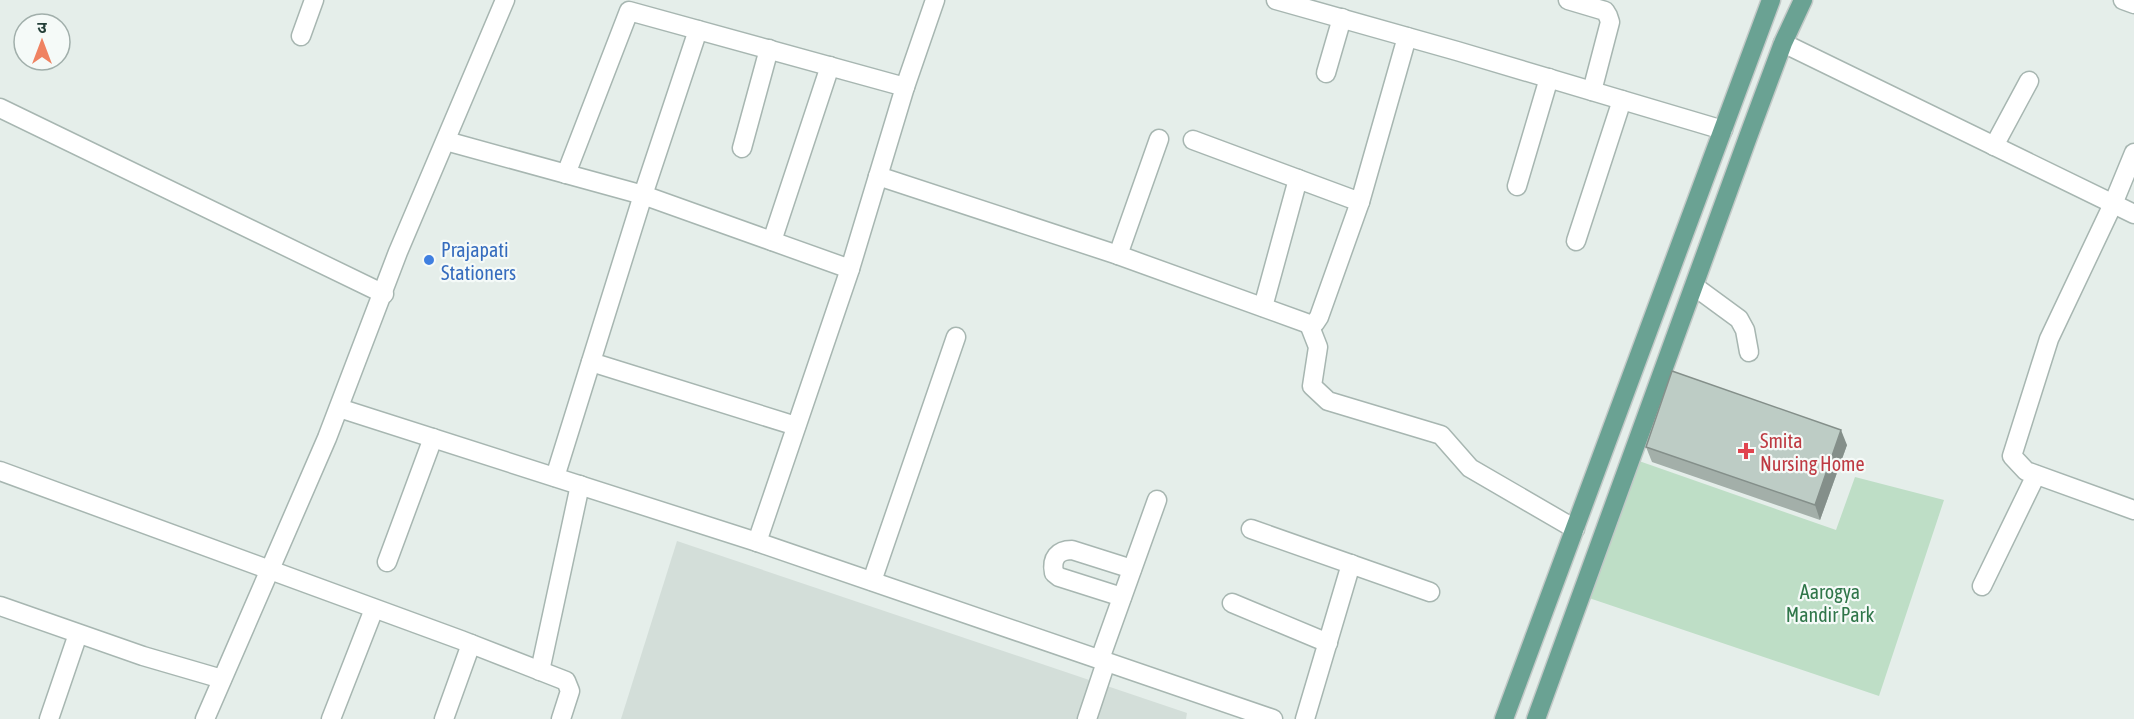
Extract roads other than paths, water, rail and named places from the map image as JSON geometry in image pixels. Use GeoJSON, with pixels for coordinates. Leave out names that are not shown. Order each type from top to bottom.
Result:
{"type":"FeatureCollection","features":[{"type":"Feature","properties":{"kind":"main road"},"geometry":{"type":"LineString","coordinates":[[1504,719],[1771,0]]}},
{"type":"Feature","properties":{"kind":"main road"},"geometry":{"type":"LineString","coordinates":[[1536,719],[1784,43],[1803,0]]}},
{"type":"Feature","properties":{"kind":"main road"},"geometry":{"type":"LineString","coordinates":[[1591,484],[1619,495]]}},
{"type":"Feature","properties":{"kind":"street"},"geometry":{"type":"LineString","coordinates":[[300,36],[314,0]]}},
{"type":"Feature","properties":{"kind":"street"},"geometry":{"type":"LineString","coordinates":[[205,719],[339,408],[398,252],[506,0]]}},
{"type":"Feature","properties":{"kind":"street"},"geometry":{"type":"LineString","coordinates":[[757,542],[850,269],[905,87],[935,0]]}},
{"type":"Feature","properties":{"kind":"street"},"geometry":{"type":"LineString","coordinates":[[1276,0],[1334,11],[1407,37],[1723,130]]}},
{"type":"Feature","properties":{"kind":"street"},"geometry":{"type":"LineString","coordinates":[[1568,0],[1605,11],[1610,22],[1592,91]]}},
{"type":"Feature","properties":{"kind":"street"},"geometry":{"type":"LineString","coordinates":[[2123,0],[2134,4]]}},
{"type":"Feature","properties":{"kind":"street"},"geometry":{"type":"LineString","coordinates":[[566,174],[631,5],[698,30],[905,87]]}},
{"type":"Feature","properties":{"kind":"street"},"geometry":{"type":"LineString","coordinates":[[1326,73],[1334,11]]}},
{"type":"Feature","properties":{"kind":"street"},"geometry":{"type":"LineString","coordinates":[[555,477],[643,195],[698,30]]}},
{"type":"Feature","properties":{"kind":"street"},"geometry":{"type":"LineString","coordinates":[[878,176],[1118,255],[1309,324],[1315,322],[1319,317],[1360,202],[1407,37]]}},
{"type":"Feature","properties":{"kind":"street"},"geometry":{"type":"LineString","coordinates":[[1784,43],[2134,214]]}},
{"type":"Feature","properties":{"kind":"street"},"geometry":{"type":"LineString","coordinates":[[742,148],[770,49]]}},
{"type":"Feature","properties":{"kind":"street"},"geometry":{"type":"LineString","coordinates":[[772,241],[830,66]]}},
{"type":"Feature","properties":{"kind":"street"},"geometry":{"type":"LineString","coordinates":[[1517,186],[1549,78]]}},
{"type":"Feature","properties":{"kind":"street"},"geometry":{"type":"LineString","coordinates":[[1994,146],[2029,81]]}},
{"type":"Feature","properties":{"kind":"street"},"geometry":{"type":"LineString","coordinates":[[1576,241],[1622,100]]}},
{"type":"Feature","properties":{"kind":"street"},"geometry":{"type":"LineString","coordinates":[[0,108],[384,294]]}},
{"type":"Feature","properties":{"kind":"street"},"geometry":{"type":"LineString","coordinates":[[1118,255],[1159,139]]}},
{"type":"Feature","properties":{"kind":"street"},"geometry":{"type":"LineString","coordinates":[[1194,140],[1360,202]]}},
{"type":"Feature","properties":{"kind":"street"},"geometry":{"type":"LineString","coordinates":[[446,141],[643,195],[850,269]]}},
{"type":"Feature","properties":{"kind":"street"},"geometry":{"type":"LineString","coordinates":[[2134,153],[2113,204],[2049,339],[2012,456],[2026,471],[2134,510]]}},
{"type":"Feature","properties":{"kind":"street"},"geometry":{"type":"LineString","coordinates":[[1263,307],[1298,179]]}},
{"type":"Feature","properties":{"kind":"street"},"geometry":{"type":"LineString","coordinates":[[1694,286],[1739,319],[1745,330],[1749,352]]}},
{"type":"Feature","properties":{"kind":"street"},"geometry":{"type":"LineString","coordinates":[[1309,324],[1318,347],[1312,386],[1328,401],[1441,435],[1470,468],[1575,529]]}},
{"type":"Feature","properties":{"kind":"street"},"geometry":{"type":"LineString","coordinates":[[872,581],[956,337]]}},
{"type":"Feature","properties":{"kind":"street"},"geometry":{"type":"LineString","coordinates":[[591,362],[796,426]]}},
{"type":"Feature","properties":{"kind":"street"},"geometry":{"type":"LineString","coordinates":[[339,408],[757,542],[1274,719]]}},
{"type":"Feature","properties":{"kind":"street"},"geometry":{"type":"LineString","coordinates":[[387,562],[433,438]]}},
{"type":"Feature","properties":{"kind":"street"},"geometry":{"type":"LineString","coordinates":[[0,471],[566,681],[570,691],[561,719]]}},
{"type":"Feature","properties":{"kind":"street"},"geometry":{"type":"LineString","coordinates":[[1982,586],[2036,475]]}},
{"type":"Feature","properties":{"kind":"street"},"geometry":{"type":"LineString","coordinates":[[540,671],[580,485]]}},
{"type":"Feature","properties":{"kind":"street"},"geometry":{"type":"LineString","coordinates":[[1087,719],[1122,597],[1157,500]]}},
{"type":"Feature","properties":{"kind":"street"},"geometry":{"type":"LineString","coordinates":[[1251,529],[1430,592]]}},
{"type":"Feature","properties":{"kind":"street"},"geometry":{"type":"LineString","coordinates":[[1122,597],[1059,577],[1054,573],[1054,560],[1063,550],[1072,550],[1132,569]]}},
{"type":"Feature","properties":{"kind":"street"},"geometry":{"type":"LineString","coordinates":[[1305,719],[1351,564]]}},
{"type":"Feature","properties":{"kind":"street"},"geometry":{"type":"LineString","coordinates":[[1232,603],[1328,643]]}},
{"type":"Feature","properties":{"kind":"street"},"geometry":{"type":"LineString","coordinates":[[0,606],[143,656],[222,679]]}},
{"type":"Feature","properties":{"kind":"street"},"geometry":{"type":"LineString","coordinates":[[331,719],[374,609]]}},
{"type":"Feature","properties":{"kind":"street"},"geometry":{"type":"LineString","coordinates":[[49,719],[78,634]]}},
{"type":"Feature","properties":{"kind":"street"},"geometry":{"type":"LineString","coordinates":[[444,719],[471,644]]}},
{"type":"Feature","properties":{"kind":"place","name":"Prajapati Stationers"},"geometry":{"type":"Point","coordinates":[429,260]}},
{"type":"Feature","properties":{"kind":"place","name":"Smita Nursing Home"},"geometry":{"type":"Point","coordinates":[1746,451]}},
{"type":"Feature","properties":{"kind":"park label","name":"Aarogya Mandir Park"},"geometry":{"type":"Point","coordinates":[1830,602]}}]}
